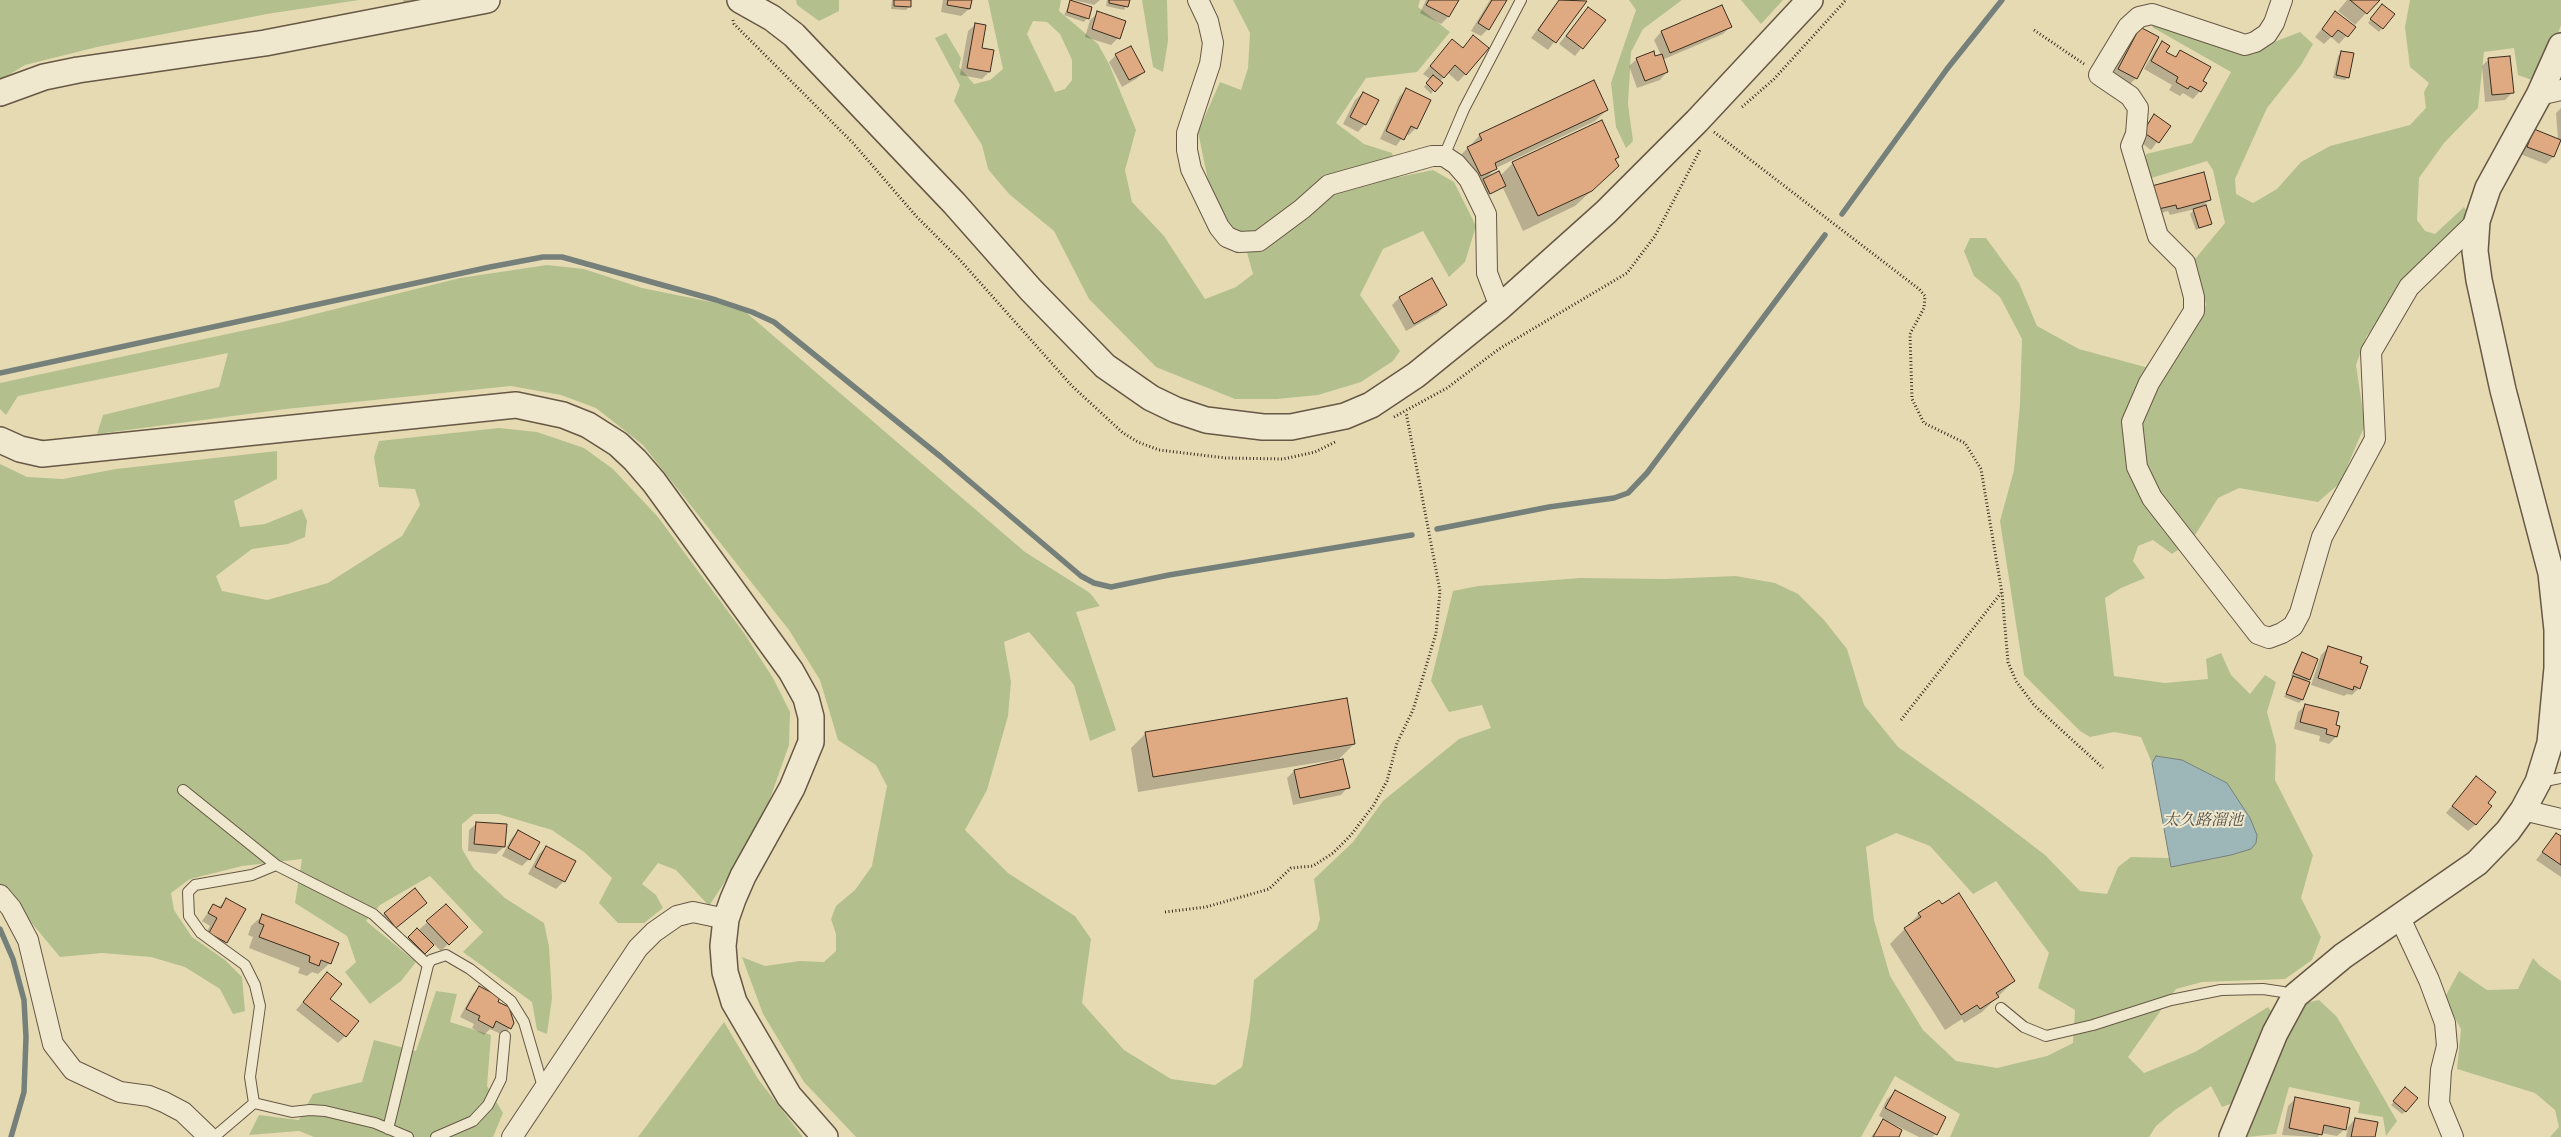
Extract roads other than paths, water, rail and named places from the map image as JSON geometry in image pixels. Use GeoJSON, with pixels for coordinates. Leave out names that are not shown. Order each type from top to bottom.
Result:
{"type":"FeatureCollection","features":[{"type":"Feature","properties":{"kind":"street"},"geometry":{"type":"LineString","coordinates":[[0,93],[44,77],[78,70],[265,43],[487,0]]}},
{"type":"Feature","properties":{"kind":"street"},"geometry":{"type":"LineString","coordinates":[[740,0],[772,18],[794,35],[954,203],[1031,290],[1105,366],[1151,398],[1206,420],[1263,428],[1291,427],[1345,416],[1371,405],[1400,387],[1500,307],[1613,205],[1697,121],[1810,0]]}},
{"type":"Feature","properties":{"kind":"street"},"geometry":{"type":"LineString","coordinates":[[1198,0],[1208,21],[1213,43],[1210,64],[1187,133],[1187,150],[1191,169],[1219,227],[1227,237],[1239,242],[1259,241],[1302,209],[1329,185],[1432,156],[1444,156],[1456,164],[1468,179],[1486,214],[1487,273],[1500,307]]}},
{"type":"Feature","properties":{"kind":"street"},"geometry":{"type":"LineString","coordinates":[[2282,0],[2274,23],[2267,34],[2255,42],[2245,45],[2152,14],[2139,17],[2128,27],[2099,75],[2130,96],[2138,108],[2136,134],[2131,146],[2152,218],[2158,236],[2185,263],[2194,297],[2194,311],[2148,383],[2132,422],[2137,468],[2152,498],[2258,634],[2269,638],[2282,633],[2292,626],[2300,613],[2322,537],[2375,439],[2371,352],[2408,287],[2477,220]]}},
{"type":"Feature","properties":{"kind":"street"},"geometry":{"type":"LineString","coordinates":[[2232,1137],[2275,1033],[2295,996],[2343,956],[2477,863],[2494,848],[2523,810],[2550,780],[2550,743],[2557,668],[2551,573],[2503,390],[2479,280],[2475,251],[2477,220],[2488,188],[2550,92],[2561,46]]}},
{"type":"Feature","properties":{"kind":"street"},"geometry":{"type":"LineString","coordinates":[[0,440],[20,449],[42,454],[516,405],[563,415],[588,425],[618,444],[654,482],[791,671],[806,698],[811,717],[811,742],[803,766],[743,876],[726,919],[723,946],[725,972],[734,1002],[789,1096],[826,1137]]}},
{"type":"Feature","properties":{"kind":"street"},"geometry":{"type":"LineString","coordinates":[[2523,810],[2561,819]]}},
{"type":"Feature","properties":{"kind":"street"},"geometry":{"type":"LineString","coordinates":[[0,895],[11,908],[28,940],[53,1044],[73,1070],[120,1092],[149,1096],[164,1102],[183,1112],[209,1137]]}},
{"type":"Feature","properties":{"kind":"street"},"geometry":{"type":"LineString","coordinates":[[512,1137],[543,1087],[633,955],[654,932],[677,916],[693,912],[726,919]]}},
{"type":"Feature","properties":{"kind":"street"},"geometry":{"type":"LineString","coordinates":[[2400,918],[2429,980],[2445,1023],[2447,1046],[2441,1070],[2439,1103],[2453,1137]]}},
{"type":"Feature","properties":{"kind":"lane"},"geometry":{"type":"LineString","coordinates":[[1444,156],[1464,109],[1521,0]]}},
{"type":"Feature","properties":{"kind":"lane"},"geometry":{"type":"LineString","coordinates":[[183,790],[276,865],[373,914],[428,965]]}},
{"type":"Feature","properties":{"kind":"lane"},"geometry":{"type":"LineString","coordinates":[[254,1103],[250,1077],[260,1006],[255,985],[245,964],[201,932],[193,922],[189,916],[188,892],[195,885],[252,875],[276,865]]}},
{"type":"Feature","properties":{"kind":"lane"},"geometry":{"type":"LineString","coordinates":[[388,1128],[428,965],[431,960],[446,955],[470,969],[511,1001],[524,1022],[543,1087]]}},
{"type":"Feature","properties":{"kind":"lane"},"geometry":{"type":"LineString","coordinates":[[2001,1008],[2024,1027],[2046,1036],[2093,1025],[2171,1000],[2221,990],[2263,990],[2283,992],[2295,996]]}},
{"type":"Feature","properties":{"kind":"lane"},"geometry":{"type":"LineString","coordinates":[[436,1137],[473,1121],[488,1105],[501,1079],[504,1036]]}},
{"type":"Feature","properties":{"kind":"lane"},"geometry":{"type":"LineString","coordinates":[[254,1103],[292,1112],[326,1111],[388,1128],[408,1137]]}},
{"type":"Feature","properties":{"kind":"lane"},"geometry":{"type":"LineString","coordinates":[[214,1137],[254,1103]]}},
{"type":"Feature","properties":{"kind":"water","name":"太久路溜池"},"geometry":{"type":"Polygon","coordinates":[[[2156,756],[2182,760],[2227,783],[2250,818],[2257,835],[2256,843],[2251,849],[2171,867],[2152,763],[2156,756]]]}},
{"type":"Feature","properties":{"kind":"waterway"},"geometry":{"type":"LineString","coordinates":[[1842,214],[1947,69],[2002,0]]}},
{"type":"Feature","properties":{"kind":"waterway"},"geometry":{"type":"LineString","coordinates":[[1437,529],[1549,507],[1614,498],[1628,493],[1647,473],[1825,235]]}},
{"type":"Feature","properties":{"kind":"waterway"},"geometry":{"type":"LineString","coordinates":[[0,373],[490,267],[543,257],[562,257],[716,300],[752,312],[774,322],[941,457],[1081,576],[1094,583],[1111,587],[1169,575],[1412,535]]}},
{"type":"Feature","properties":{"kind":"waterway"},"geometry":{"type":"LineString","coordinates":[[0,929],[13,959],[24,1000],[26,1037],[24,1092],[11,1137]]}}]}
